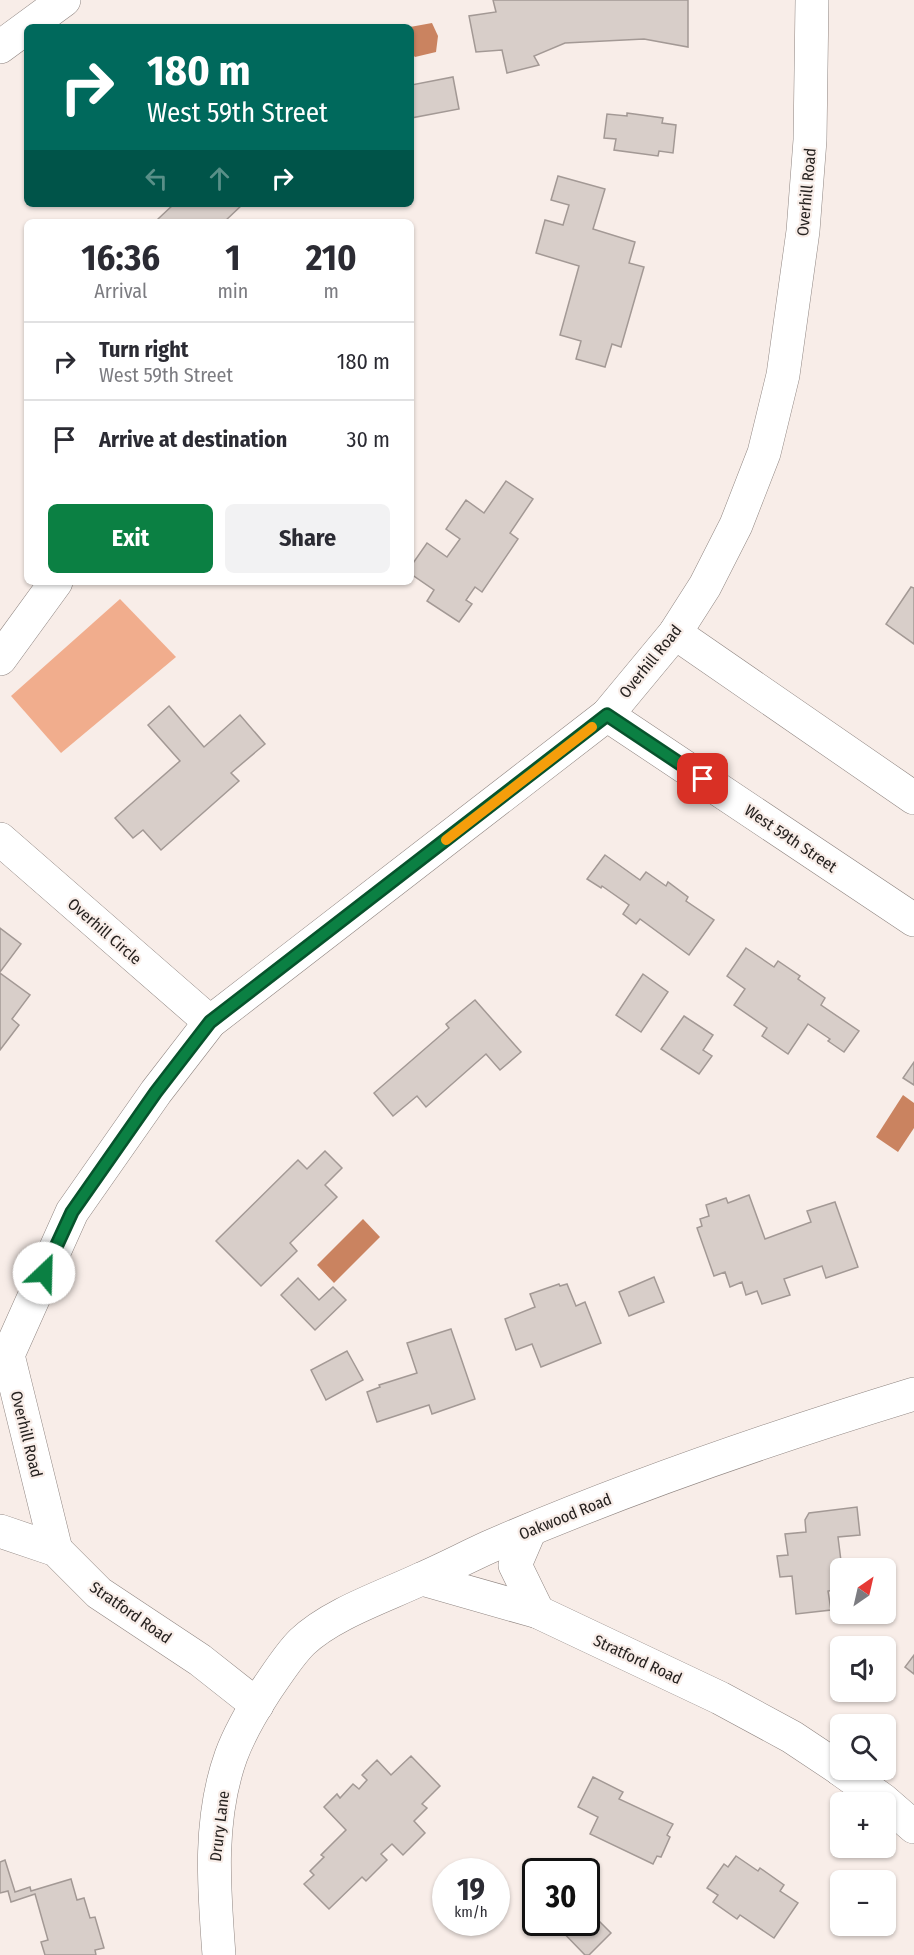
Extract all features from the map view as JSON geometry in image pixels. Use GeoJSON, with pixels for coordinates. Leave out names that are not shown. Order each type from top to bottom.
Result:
{"type":"FeatureCollection","features":[{"type":"Feature","properties":{"kind":"street"},"geometry":{"type":"LineString","coordinates":[[32,24],[64,0]]}},
{"type":"Feature","properties":{"kind":"street","name":"Overhill Road"},"geometry":{"type":"LineString","coordinates":[[56,1550],[4,1358],[72,1212],[156,1092],[210,1022],[607,715],[675,633],[705,586],[736,525],[764,453],[783,375],[803,231],[810,140],[812,0]]}},
{"type":"Feature","properties":{"kind":"street"},"geometry":{"type":"LineString","coordinates":[[0,48],[24,30]]}},
{"type":"Feature","properties":{"kind":"street"},"geometry":{"type":"LineString","coordinates":[[0,659],[54,585]]}},
{"type":"Feature","properties":{"kind":"street"},"geometry":{"type":"LineString","coordinates":[[675,633],[914,798]]}},
{"type":"Feature","properties":{"kind":"street","name":"West 59th Street"},"geometry":{"type":"LineString","coordinates":[[607,715],[914,920]]}},
{"type":"Feature","properties":{"kind":"street","name":"Overhill Circle"},"geometry":{"type":"LineString","coordinates":[[0,839],[210,1022]]}},
{"type":"Feature","properties":{"kind":"street","name":"Oakwood Road"},"geometry":{"type":"LineString","coordinates":[[257,1705],[286,1660],[304,1640],[340,1615],[489,1547],[692,1467],[914,1394]]}},
{"type":"Feature","properties":{"kind":"street"},"geometry":{"type":"LineString","coordinates":[[530,1530],[515,1565],[538,1612]]}},
{"type":"Feature","properties":{"kind":"street","name":"Stratford Road"},"geometry":{"type":"LineString","coordinates":[[0,1531],[56,1550],[99,1593],[200,1660],[257,1705]]}},
{"type":"Feature","properties":{"kind":"street","name":"Stratford Road"},"geometry":{"type":"LineString","coordinates":[[422,1579],[538,1612],[720,1698],[792,1737],[830,1763]]}},
{"type":"Feature","properties":{"kind":"street","name":"Drury Lane"},"geometry":{"type":"LineString","coordinates":[[219,1955],[213,1883],[221,1795],[231,1755],[257,1705]]}},
{"type":"Feature","properties":{"kind":"street","name":"Stratford Road"},"geometry":{"type":"LineString","coordinates":[[855,1780],[883,1800],[914,1827]]}},
{"type":"Feature","properties":{"kind":"shaded area"},"geometry":{"type":"Polygon","coordinates":[[[432,23],[438,36],[436,52],[414,56],[414,26],[432,23]]]}},
{"type":"Feature","properties":{"kind":"shaded area"},"geometry":{"type":"Polygon","coordinates":[[[120,599],[176,657],[61,753],[11,696],[120,599]]]}},
{"type":"Feature","properties":{"kind":"shaded area"},"geometry":{"type":"Polygon","coordinates":[[[903,1095],[914,1103],[914,1128],[898,1152],[876,1137],[903,1095]]]}},
{"type":"Feature","properties":{"kind":"shaded area"},"geometry":{"type":"Polygon","coordinates":[[[363,1219],[380,1237],[334,1283],[317,1265],[363,1219]]]}},
{"type":"Feature","properties":{"kind":"building"},"geometry":{"type":"Polygon","coordinates":[[[493,0],[688,0],[688,47],[644,39],[565,43],[534,56],[539,65],[507,73],[502,50],[476,52],[469,16],[496,12],[493,0]]]}},
{"type":"Feature","properties":{"kind":"building"},"geometry":{"type":"Polygon","coordinates":[[[453,77],[459,109],[414,117],[414,84],[453,77]]]}},
{"type":"Feature","properties":{"kind":"building"},"geometry":{"type":"Polygon","coordinates":[[[627,113],[663,118],[662,123],[676,125],[673,153],[659,151],[658,156],[614,150],[616,139],[604,138],[607,114],[627,116],[627,113]]]}},
{"type":"Feature","properties":{"kind":"building"},"geometry":{"type":"Polygon","coordinates":[[[558,176],[605,189],[593,229],[635,242],[629,263],[644,267],[621,347],[612,344],[605,367],[576,359],[581,341],[560,335],[579,266],[536,253],[545,220],[563,225],[569,205],[551,200],[558,176]]]}},
{"type":"Feature","properties":{"kind":"building"},"geometry":{"type":"Polygon","coordinates":[[[171,207],[240,207],[227,219],[158,219],[171,207]]]}},
{"type":"Feature","properties":{"kind":"building"},"geometry":{"type":"Polygon","coordinates":[[[506,481],[533,499],[510,533],[518,539],[482,592],[475,587],[466,600],[472,604],[459,622],[427,601],[434,590],[414,576],[414,562],[427,543],[447,557],[460,539],[446,529],[466,500],[484,513],[506,481]]]}},
{"type":"Feature","properties":{"kind":"building"},"geometry":{"type":"Polygon","coordinates":[[[911,587],[914,588],[914,644],[886,624],[911,587]]]}},
{"type":"Feature","properties":{"kind":"building"},"geometry":{"type":"Polygon","coordinates":[[[169,706],[204,747],[240,715],[265,744],[231,773],[239,781],[161,850],[143,830],[133,838],[115,818],[180,761],[148,725],[169,706]]]}},
{"type":"Feature","properties":{"kind":"building"},"geometry":{"type":"Polygon","coordinates":[[[605,855],[640,880],[646,872],[666,886],[668,882],[688,897],[686,901],[714,920],[689,955],[640,919],[636,924],[623,914],[629,905],[602,886],[601,888],[587,879],[605,855]]]}},
{"type":"Feature","properties":{"kind":"building"},"geometry":{"type":"Polygon","coordinates":[[[0,928],[21,944],[0,972],[0,928]]]}},
{"type":"Feature","properties":{"kind":"building"},"geometry":{"type":"Polygon","coordinates":[[[746,948],[774,967],[778,961],[800,976],[798,979],[825,998],[821,1005],[859,1031],[844,1052],[808,1024],[788,1054],[762,1036],[767,1028],[734,1005],[745,989],[727,976],[746,948]]]}},
{"type":"Feature","properties":{"kind":"building"},"geometry":{"type":"Polygon","coordinates":[[[0,973],[30,995],[12,1019],[19,1025],[0,1050],[0,973]]]}},
{"type":"Feature","properties":{"kind":"building"},"geometry":{"type":"Polygon","coordinates":[[[643,974],[668,992],[641,1032],[616,1015],[643,974]]]}},
{"type":"Feature","properties":{"kind":"building"},"geometry":{"type":"Polygon","coordinates":[[[475,1000],[521,1052],[500,1070],[486,1054],[426,1107],[417,1096],[393,1116],[374,1093],[449,1028],[446,1024],[475,1000]]]}},
{"type":"Feature","properties":{"kind":"building"},"geometry":{"type":"Polygon","coordinates":[[[684,1016],[713,1035],[703,1050],[712,1056],[699,1074],[661,1049],[684,1016]]]}},
{"type":"Feature","properties":{"kind":"building"},"geometry":{"type":"Polygon","coordinates":[[[914,1062],[914,1085],[903,1078],[914,1062]]]}},
{"type":"Feature","properties":{"kind":"building"},"geometry":{"type":"Polygon","coordinates":[[[325,1151],[342,1168],[325,1185],[337,1197],[290,1243],[297,1251],[261,1286],[216,1241],[298,1160],[307,1169],[325,1151]]]}},
{"type":"Feature","properties":{"kind":"building"},"geometry":{"type":"Polygon","coordinates":[[[749,1195],[765,1239],[811,1222],[807,1211],[835,1202],[858,1267],[826,1278],[822,1266],[784,1279],[790,1295],[762,1304],[757,1291],[746,1295],[742,1282],[730,1287],[725,1272],[714,1276],[697,1228],[702,1226],[700,1219],[709,1216],[706,1205],[726,1198],[728,1203],[749,1195]]]}},
{"type":"Feature","properties":{"kind":"building"},"geometry":{"type":"Polygon","coordinates":[[[654,1277],[664,1302],[629,1316],[619,1292],[654,1277]]]}},
{"type":"Feature","properties":{"kind":"building"},"geometry":{"type":"Polygon","coordinates":[[[298,1278],[319,1300],[333,1287],[346,1300],[315,1330],[281,1295],[298,1278]]]}},
{"type":"Feature","properties":{"kind":"building"},"geometry":{"type":"Polygon","coordinates":[[[559,1284],[560,1286],[567,1284],[576,1306],[585,1302],[601,1343],[541,1367],[532,1344],[516,1350],[505,1319],[535,1307],[530,1294],[559,1284]]]}},
{"type":"Feature","properties":{"kind":"building"},"geometry":{"type":"Polygon","coordinates":[[[451,1329],[475,1399],[432,1414],[429,1405],[377,1422],[367,1392],[380,1387],[379,1385],[417,1373],[407,1343],[451,1329]]]}},
{"type":"Feature","properties":{"kind":"building"},"geometry":{"type":"Polygon","coordinates":[[[347,1351],[363,1380],[326,1400],[311,1370],[347,1351]]]}},
{"type":"Feature","properties":{"kind":"building"},"geometry":{"type":"Polygon","coordinates":[[[857,1507],[860,1535],[838,1537],[841,1558],[830,1558],[830,1591],[828,1591],[830,1610],[796,1614],[792,1576],[780,1577],[777,1556],[788,1555],[785,1534],[806,1532],[805,1520],[809,1513],[857,1507]]]}},
{"type":"Feature","properties":{"kind":"building"},"geometry":{"type":"Polygon","coordinates":[[[914,1655],[914,1674],[905,1667],[914,1655]]]}},
{"type":"Feature","properties":{"kind":"building"},"geometry":{"type":"Polygon","coordinates":[[[411,1756],[440,1786],[422,1804],[427,1808],[414,1821],[425,1833],[403,1855],[392,1844],[381,1854],[387,1860],[366,1881],[362,1877],[329,1909],[304,1884],[314,1875],[310,1871],[324,1857],[321,1855],[346,1830],[324,1807],[337,1794],[340,1798],[353,1784],[359,1789],[367,1780],[362,1775],[377,1760],[391,1775],[411,1756]]]}},
{"type":"Feature","properties":{"kind":"building"},"geometry":{"type":"Polygon","coordinates":[[[593,1777],[623,1792],[619,1799],[673,1824],[667,1835],[670,1837],[661,1857],[657,1856],[653,1864],[590,1834],[598,1817],[578,1807],[593,1777]]]}},
{"type":"Feature","properties":{"kind":"building"},"geometry":{"type":"Polygon","coordinates":[[[736,1856],[758,1871],[760,1868],[784,1885],[780,1891],[798,1903],[774,1938],[740,1915],[737,1919],[713,1902],[718,1895],[707,1888],[724,1864],[728,1867],[736,1856]]]}},
{"type":"Feature","properties":{"kind":"building"},"geometry":{"type":"Polygon","coordinates":[[[5,1860],[15,1892],[30,1887],[31,1891],[71,1879],[77,1900],[84,1898],[90,1918],[95,1917],[104,1948],[95,1950],[96,1955],[45,1955],[41,1942],[48,1940],[35,1894],[11,1902],[8,1891],[0,1893],[0,1862],[5,1860]]]}},
{"type":"Feature","properties":{"kind":"building"},"geometry":{"type":"Polygon","coordinates":[[[600,1922],[611,1933],[589,1955],[585,1955],[567,1936],[600,1936],[600,1922]]]}},
{"type":"Feature","properties":{"kind":"slow traffic"},"geometry":{"type":"LineString","coordinates":[[446,840],[592,727]]}},
{"type":"Feature","properties":{"kind":"route"},"geometry":{"type":"LineString","coordinates":[[44,1273],[72,1212],[156,1092],[210,1022],[607,715],[703,779]]}}]}
